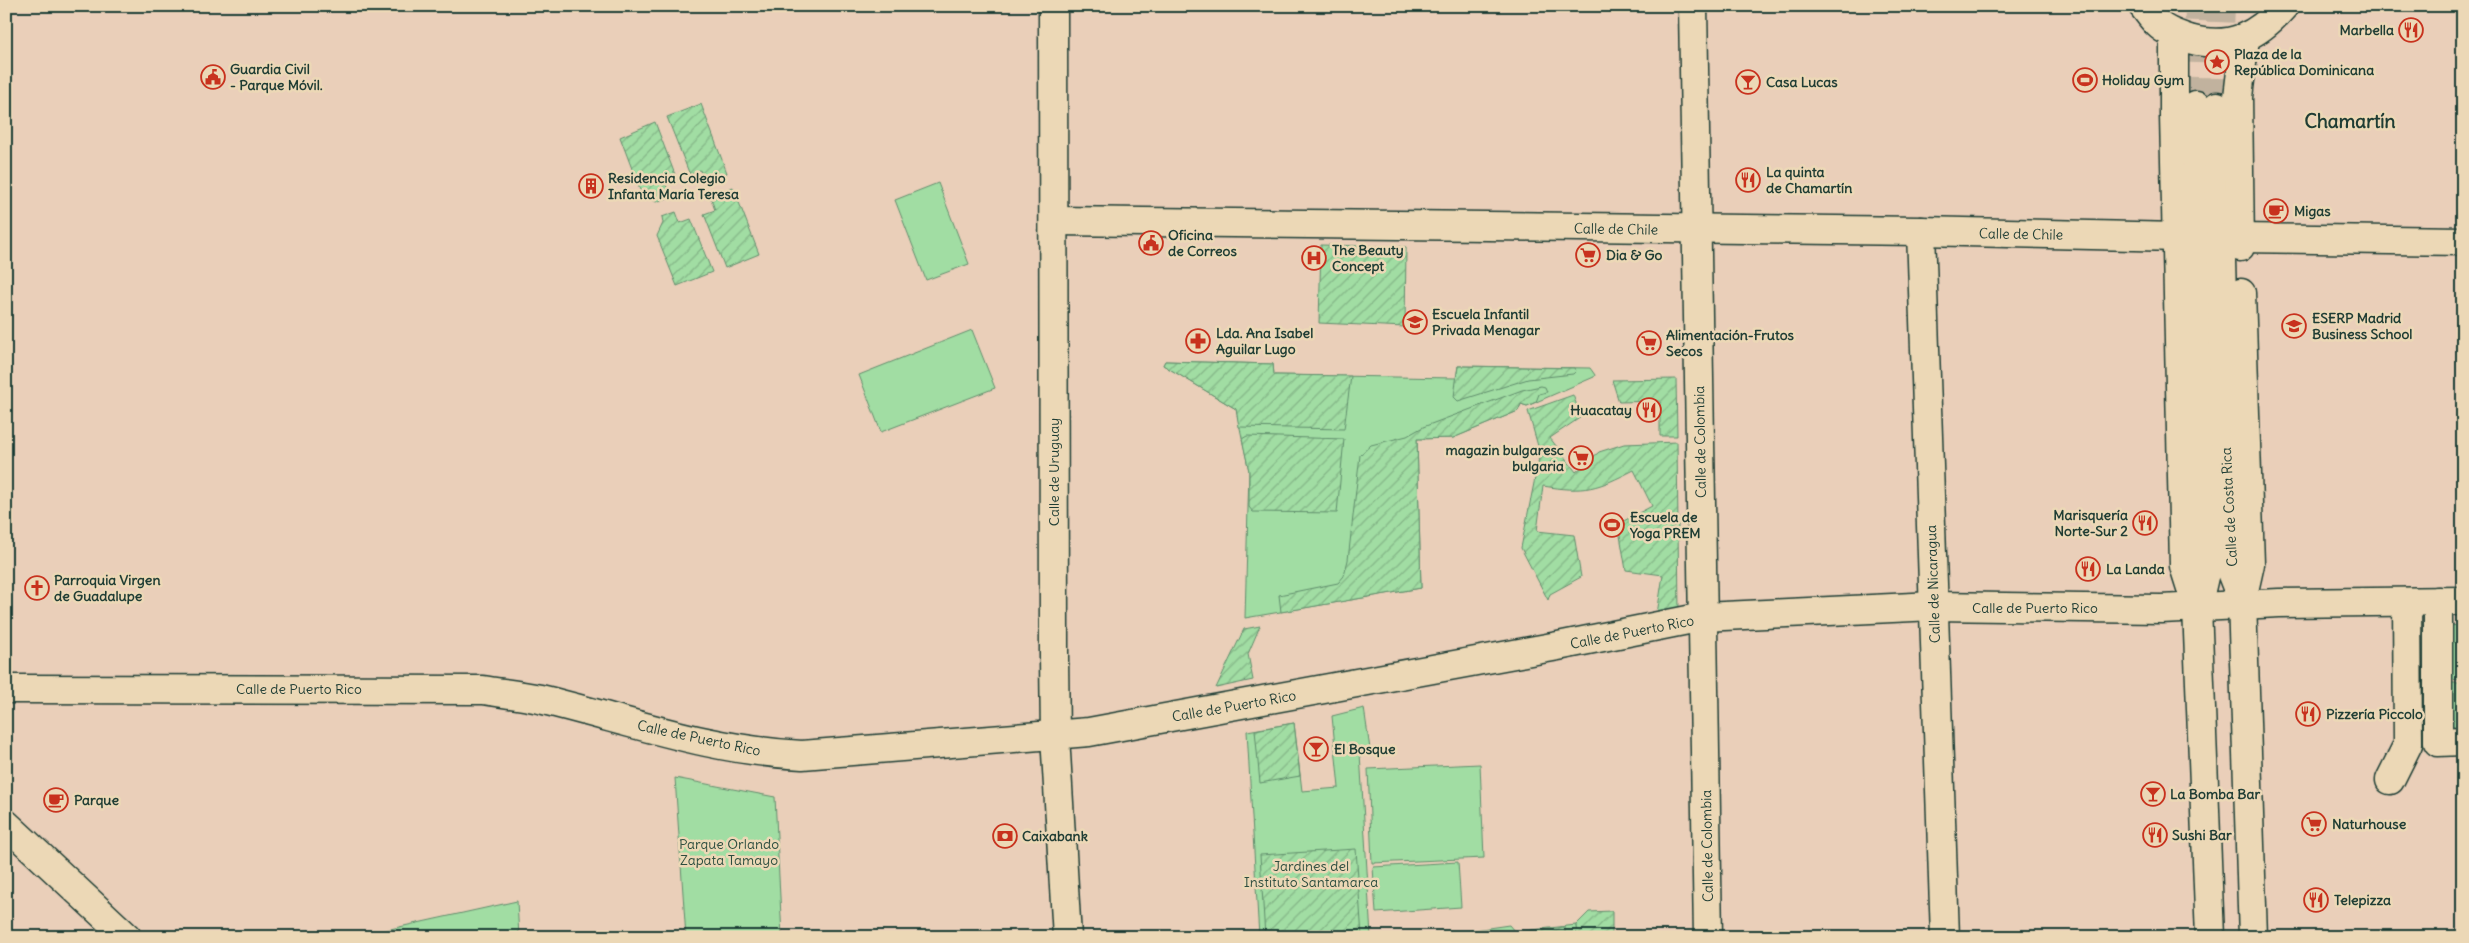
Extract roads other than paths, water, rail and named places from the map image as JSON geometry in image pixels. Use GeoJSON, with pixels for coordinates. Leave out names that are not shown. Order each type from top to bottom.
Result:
{"type":"FeatureCollection","features":[{"type":"Feature","properties":{"kind":"street","name":"Calle de Uruguay"},"geometry":{"type":"LineString","coordinates":[[1053,6],[1055,736],[1067,937]]}},
{"type":"Feature","properties":{"kind":"street","name":"Calle de Colombia"},"geometry":{"type":"LineString","coordinates":[[1693,6],[1708,937]]}},
{"type":"Feature","properties":{"kind":"street"},"geometry":{"type":"LineString","coordinates":[[2143,6],[2159,25],[2174,34],[2204,43],[2227,42],[2246,38],[2268,24],[2284,6]]}},
{"type":"Feature","properties":{"kind":"street"},"geometry":{"type":"LineString","coordinates":[[2174,34],[2174,115],[2184,566],[2196,607]]}},
{"type":"Feature","properties":{"kind":"street"},"geometry":{"type":"LineString","coordinates":[[2242,602],[2250,564],[2240,238],[2238,97],[2246,38]]}},
{"type":"Feature","properties":{"kind":"street","name":"Calle de Costa Rica"},"geometry":{"type":"LineString","coordinates":[[2210,937],[2196,607],[2206,568],[2207,106],[2229,567],[2242,602],[2253,937]]}},
{"type":"Feature","properties":{"kind":"street","name":"Calle de Chile"},"geometry":{"type":"LineString","coordinates":[[1054,221],[1697,230],[1921,231],[2178,237]]}},
{"type":"Feature","properties":{"kind":"street","name":"Calle de Nicaragua"},"geometry":{"type":"LineString","coordinates":[[1921,231],[1945,937]]}},
{"type":"Feature","properties":{"kind":"street"},"geometry":{"type":"LineString","coordinates":[[2240,238],[2463,241]]}},
{"type":"Feature","properties":{"kind":"street"},"geometry":{"type":"LineString","coordinates":[[2450,601],[2438,742],[2463,741]]}},
{"type":"Feature","properties":{"kind":"street","name":"Calle de Puerto Rico"},"geometry":{"type":"LineString","coordinates":[[6,689],[483,690],[538,699],[678,737],[770,754],[802,755],[1089,732],[1498,658],[1703,617],[1934,606],[2161,609],[2242,602],[2450,601]]}},
{"type":"Feature","properties":{"kind":"street"},"geometry":{"type":"LineString","coordinates":[[2390,780],[2408,744],[2407,602]]}},
{"type":"Feature","properties":{"kind":"street"},"geometry":{"type":"LineString","coordinates":[[6,824],[127,937]]}},
{"type":"Feature","properties":{"kind":"tunnel"},"geometry":{"type":"LineString","coordinates":[[2196,105],[2199,6]]}},
{"type":"Feature","properties":{"kind":"tunnel"},"geometry":{"type":"LineString","coordinates":[[2217,106],[2221,6]]}},
{"type":"Feature","properties":{"kind":"place","name":"Marbella"},"geometry":{"type":"Point","coordinates":[2411,30]}},
{"type":"Feature","properties":{"kind":"place","name":"Plaza de la República Dominicana"},"geometry":{"type":"Point","coordinates":[2217,62]}},
{"type":"Feature","properties":{"kind":"place","name":"Guardia Civil - Parque Móvil."},"geometry":{"type":"Point","coordinates":[213,77]}},
{"type":"Feature","properties":{"kind":"place","name":"Holiday Gym"},"geometry":{"type":"Point","coordinates":[2085,80]}},
{"type":"Feature","properties":{"kind":"place","name":"Casa Lucas"},"geometry":{"type":"Point","coordinates":[1748,82]}},
{"type":"Feature","properties":{"kind":"place","name":"La quinta de Chamartín"},"geometry":{"type":"Point","coordinates":[1748,180]}},
{"type":"Feature","properties":{"kind":"place","name":"Residencia Colegio Infanta María Teresa"},"geometry":{"type":"Point","coordinates":[591,186]}},
{"type":"Feature","properties":{"kind":"place","name":"Migas"},"geometry":{"type":"Point","coordinates":[2276,211]}},
{"type":"Feature","properties":{"kind":"place","name":"Oficina de Correos"},"geometry":{"type":"Point","coordinates":[1151,243]}},
{"type":"Feature","properties":{"kind":"place","name":"Dia & Go"},"geometry":{"type":"Point","coordinates":[1588,255]}},
{"type":"Feature","properties":{"kind":"place","name":"The Beauty Concept"},"geometry":{"type":"Point","coordinates":[1314,258]}},
{"type":"Feature","properties":{"kind":"place","name":"Escuela Infantil Privada Menagar"},"geometry":{"type":"Point","coordinates":[1415,322]}},
{"type":"Feature","properties":{"kind":"place","name":"ESERP Madrid Business School"},"geometry":{"type":"Point","coordinates":[2294,326]}},
{"type":"Feature","properties":{"kind":"place","name":"Lda. Ana Isabel Aguilar Lugo"},"geometry":{"type":"Point","coordinates":[1198,341]}},
{"type":"Feature","properties":{"kind":"place","name":"Alimentación-Frutos Secos"},"geometry":{"type":"Point","coordinates":[1649,343]}},
{"type":"Feature","properties":{"kind":"place","name":"Huacatay"},"geometry":{"type":"Point","coordinates":[1649,410]}},
{"type":"Feature","properties":{"kind":"place","name":"magazin bulgaresc bulgaria"},"geometry":{"type":"Point","coordinates":[1581,458]}},
{"type":"Feature","properties":{"kind":"place","name":"Marisquería Norte-Sur 2"},"geometry":{"type":"Point","coordinates":[2145,523]}},
{"type":"Feature","properties":{"kind":"place","name":"Escuela de Yoga PREM"},"geometry":{"type":"Point","coordinates":[1612,525]}},
{"type":"Feature","properties":{"kind":"place","name":"La Landa"},"geometry":{"type":"Point","coordinates":[2088,569]}},
{"type":"Feature","properties":{"kind":"place","name":"Parroquia Virgen de Guadalupe"},"geometry":{"type":"Point","coordinates":[37,588]}},
{"type":"Feature","properties":{"kind":"place","name":"Pizzería Piccolo"},"geometry":{"type":"Point","coordinates":[2308,714]}},
{"type":"Feature","properties":{"kind":"place","name":"El Bosque"},"geometry":{"type":"Point","coordinates":[1316,749]}},
{"type":"Feature","properties":{"kind":"place","name":"La Bomba Bar"},"geometry":{"type":"Point","coordinates":[2153,794]}},
{"type":"Feature","properties":{"kind":"place","name":"Parque"},"geometry":{"type":"Point","coordinates":[56,800]}},
{"type":"Feature","properties":{"kind":"place","name":"Naturhouse"},"geometry":{"type":"Point","coordinates":[2314,824]}},
{"type":"Feature","properties":{"kind":"place","name":"Sushi Bar"},"geometry":{"type":"Point","coordinates":[2155,835]}},
{"type":"Feature","properties":{"kind":"place","name":"Caixabank"},"geometry":{"type":"Point","coordinates":[1005,836]}},
{"type":"Feature","properties":{"kind":"place","name":"Telepizza"},"geometry":{"type":"Point","coordinates":[2316,900]}},
{"type":"Feature","properties":{"kind":"district","name":"Chamartín"},"geometry":{"type":"Point","coordinates":[2350,121]}},
{"type":"Feature","properties":{"kind":"park label","name":"Parque Orlando Zapata Tamayo"},"geometry":{"type":"Point","coordinates":[729,852]}},
{"type":"Feature","properties":{"kind":"park label","name":"Jardines del Instituto Santamarca"},"geometry":{"type":"Point","coordinates":[1311,874]}}]}
